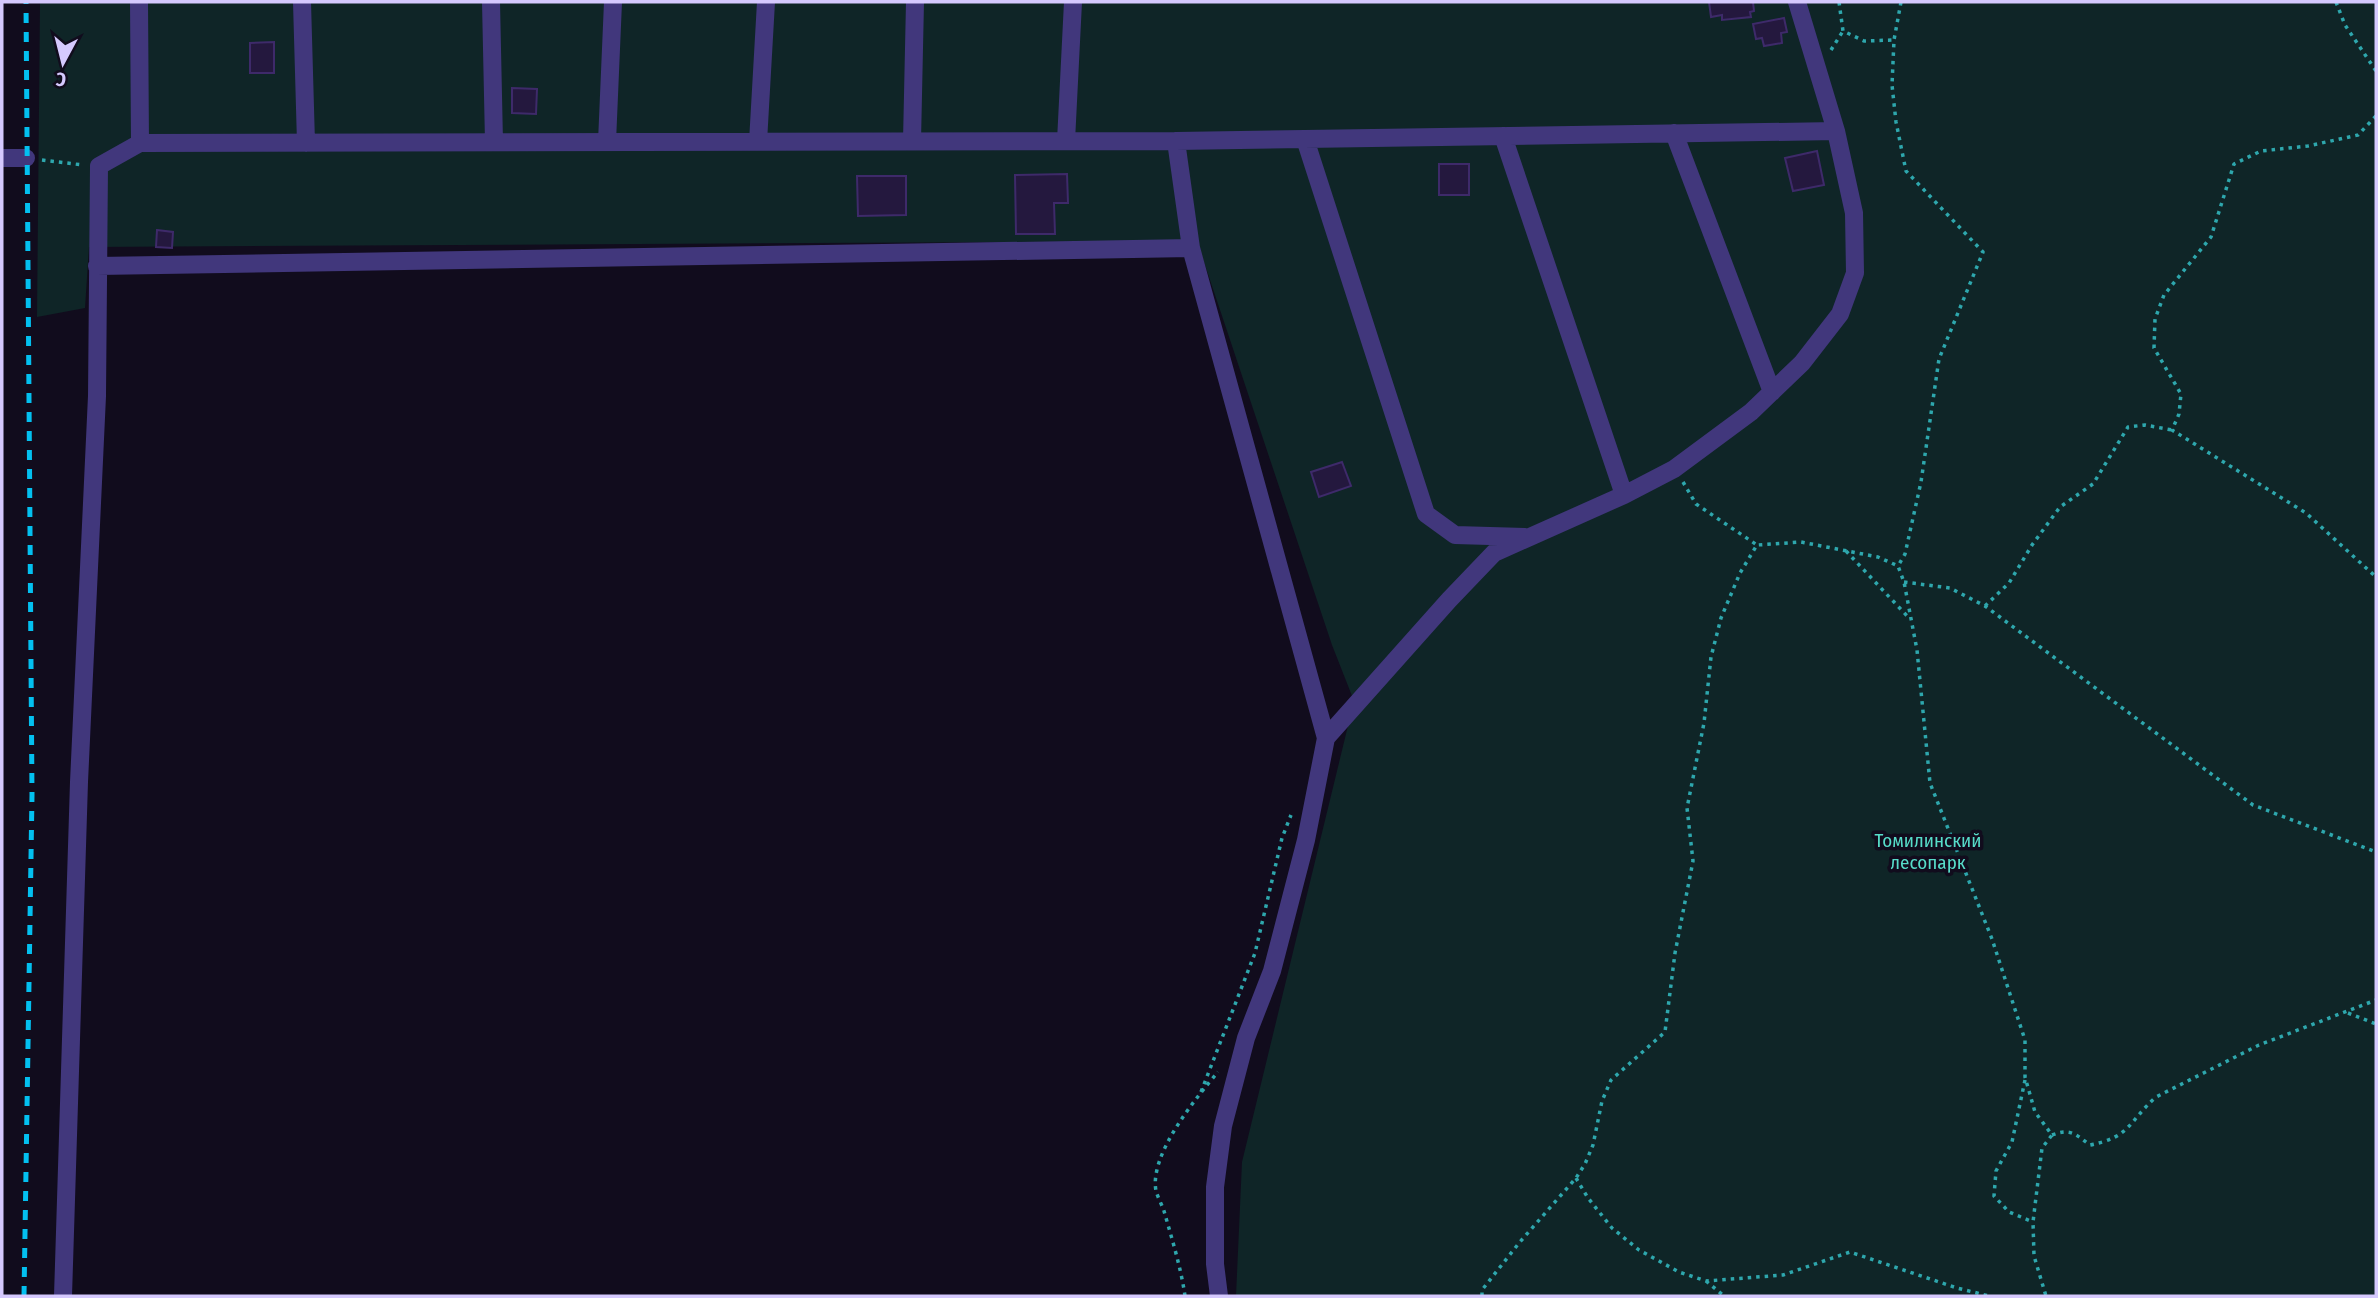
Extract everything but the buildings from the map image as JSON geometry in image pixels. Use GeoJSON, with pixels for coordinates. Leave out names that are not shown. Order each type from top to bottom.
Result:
{"type":"FeatureCollection","features":[{"type":"Feature","properties":{"kind":"street"},"geometry":{"type":"LineString","coordinates":[[139,2],[140,143]]}},
{"type":"Feature","properties":{"kind":"street"},"geometry":{"type":"LineString","coordinates":[[302,2],[306,143]]}},
{"type":"Feature","properties":{"kind":"street"},"geometry":{"type":"LineString","coordinates":[[491,2],[494,142]]}},
{"type":"Feature","properties":{"kind":"street"},"geometry":{"type":"LineString","coordinates":[[607,142],[613,2]]}},
{"type":"Feature","properties":{"kind":"street"},"geometry":{"type":"LineString","coordinates":[[758,142],[766,2]]}},
{"type":"Feature","properties":{"kind":"street"},"geometry":{"type":"LineString","coordinates":[[912,141],[915,2]]}},
{"type":"Feature","properties":{"kind":"street"},"geometry":{"type":"LineString","coordinates":[[1066,141],[1073,2]]}},
{"type":"Feature","properties":{"kind":"street"},"geometry":{"type":"LineString","coordinates":[[1326,738],[1494,553],[1624,495],[1674,469],[1751,412],[1802,363],[1840,314],[1855,273],[1854,213],[1836,131],[1797,2]]}},
{"type":"Feature","properties":{"kind":"street"},"geometry":{"type":"LineString","coordinates":[[63,1296],[79,782],[97,396],[99,166],[140,143],[1176,141],[1836,131]]}},
{"type":"Feature","properties":{"kind":"street"},"geometry":{"type":"LineString","coordinates":[[1674,133],[1772,392]]}},
{"type":"Feature","properties":{"kind":"street"},"geometry":{"type":"LineString","coordinates":[[1503,136],[1624,495]]}},
{"type":"Feature","properties":{"kind":"street"},"geometry":{"type":"LineString","coordinates":[[1305,139],[1426,514],[1455,535],[1528,537]]}},
{"type":"Feature","properties":{"kind":"street"},"geometry":{"type":"LineString","coordinates":[[1176,141],[1191,248],[1326,738],[1300,866],[1272,971],[1246,1038],[1223,1126],[1215,1187],[1214,1264],[1219,1296]]}},
{"type":"Feature","properties":{"kind":"street"},"geometry":{"type":"LineString","coordinates":[[2,158],[26,158]]}},
{"type":"Feature","properties":{"kind":"street"},"geometry":{"type":"LineString","coordinates":[[97,266],[1191,248]]}},
{"type":"Feature","properties":{"kind":"path"},"geometry":{"type":"LineString","coordinates":[[1839,2],[1843,31],[1864,41],[1894,40]]}},
{"type":"Feature","properties":{"kind":"path"},"geometry":{"type":"LineString","coordinates":[[1898,566],[1905,554],[1921,482],[1940,359],[1983,252],[1906,171],[1892,85],[1894,40],[1901,2]]}},
{"type":"Feature","properties":{"kind":"path"},"geometry":{"type":"LineString","coordinates":[[2336,2],[2344,24],[2376,71]]}},
{"type":"Feature","properties":{"kind":"path"},"geometry":{"type":"LineString","coordinates":[[2172,430],[2179,414],[2181,394],[2154,348],[2155,319],[2164,295],[2211,237],[2234,164],[2261,151],[2308,146],[2358,135],[2376,116]]}},
{"type":"Feature","properties":{"kind":"path"},"geometry":{"type":"LineString","coordinates":[[26,158],[99,166]]}},
{"type":"Feature","properties":{"kind":"path"},"geometry":{"type":"LineString","coordinates":[[1985,606],[2009,583],[2060,507],[2094,484],[2127,427],[2145,425],[2172,430],[2306,513],[2376,577]]}},
{"type":"Feature","properties":{"kind":"path"},"geometry":{"type":"LineString","coordinates":[[1674,469],[1696,504],[1758,545],[1801,542],[1878,557],[1898,566],[1911,620],[1924,708],[1930,783],[1992,939],[2025,1040],[2025,1077],[2012,1143],[1996,1171],[1994,1196],[2009,1212],[2033,1222]]}},
{"type":"Feature","properties":{"kind":"path"},"geometry":{"type":"LineString","coordinates":[[1482,1296],[1482,1290],[1519,1243],[1576,1178],[1593,1145],[1602,1101],[1611,1080],[1665,1032],[1675,953],[1693,860],[1688,808],[1704,723],[1711,657],[1721,618],[1740,573],[1758,545]]}},
{"type":"Feature","properties":{"kind":"path"},"geometry":{"type":"LineString","coordinates":[[1844,550],[1911,620]]}},
{"type":"Feature","properties":{"kind":"path"},"geometry":{"type":"LineString","coordinates":[[1904,582],[1950,588],[1985,606],[2253,805],[2376,852]]}},
{"type":"Feature","properties":{"kind":"path"},"geometry":{"type":"LineString","coordinates":[[1201,1092],[1255,953],[1282,838],[1294,808]]}},
{"type":"Feature","properties":{"kind":"path"},"geometry":{"type":"LineString","coordinates":[[2046,1296],[2034,1256],[2033,1222],[2042,1148],[2052,1135],[2064,1130],[2090,1145],[2108,1142],[2127,1131],[2143,1109],[2156,1097],[2259,1045],[2376,1000]]}},
{"type":"Feature","properties":{"kind":"path"},"geometry":{"type":"LineString","coordinates":[[2346,1012],[2376,1024]]}},
{"type":"Feature","properties":{"kind":"path"},"geometry":{"type":"LineString","coordinates":[[1185,1296],[1156,1190],[1157,1171],[1170,1137],[1201,1092],[1224,1065]]}},
{"type":"Feature","properties":{"kind":"path"},"geometry":{"type":"LineString","coordinates":[[2025,1077],[2035,1112],[2052,1135]]}},
{"type":"Feature","properties":{"kind":"path"},"geometry":{"type":"LineString","coordinates":[[1576,1178],[1588,1198],[1620,1235],[1639,1250],[1679,1272],[1706,1281],[1724,1296]]}},
{"type":"Feature","properties":{"kind":"path"},"geometry":{"type":"LineString","coordinates":[[1706,1281],[1783,1275],[1850,1252],[1989,1296]]}},
{"type":"Feature","properties":{"kind":"green space","name":"Томилинский лесопарк"},"geometry":{"type":"Polygon","coordinates":[[[40,2],[2376,2],[2376,1296],[1236,1296],[1242,1162],[1354,701],[1332,645],[1197,241],[89,247],[85,308],[37,317],[40,2]]]}},
{"type":"Feature","properties":{"kind":"railway"},"geometry":{"type":"LineString","coordinates":[[24,1296],[32,795],[26,2]]}}]}
